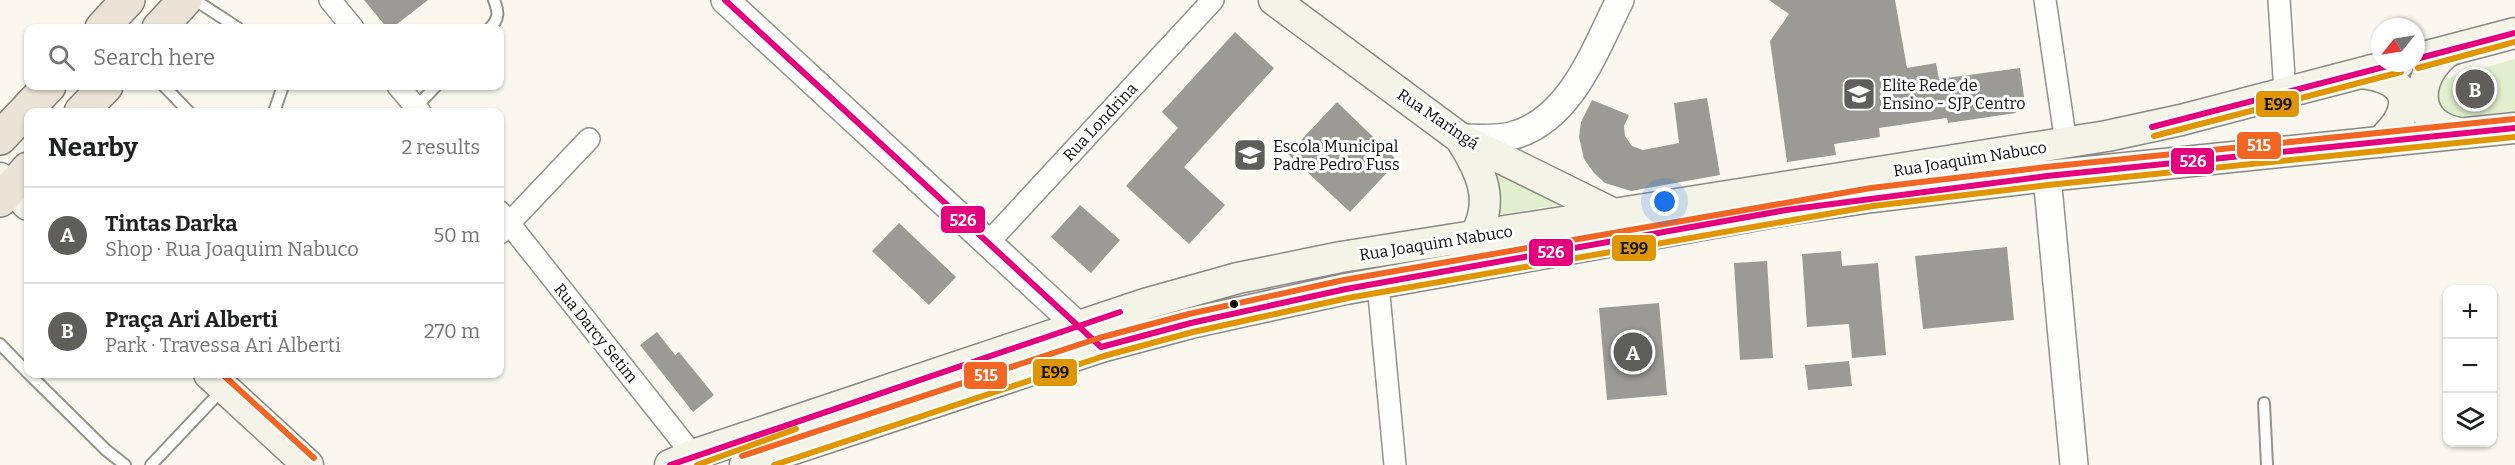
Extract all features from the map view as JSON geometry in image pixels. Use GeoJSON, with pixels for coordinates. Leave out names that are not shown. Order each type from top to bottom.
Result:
{"type":"FeatureCollection","features":[{"type":"Feature","properties":{"kind":"highway"},"geometry":{"type":"LineString","coordinates":[[106,24],[128,0]]}},
{"type":"Feature","properties":{"kind":"highway"},"geometry":{"type":"LineString","coordinates":[[163,24],[185,0]]}},
{"type":"Feature","properties":{"kind":"highway"},"geometry":{"type":"LineString","coordinates":[[28,108],[45,90]]}},
{"type":"Feature","properties":{"kind":"highway"},"geometry":{"type":"LineString","coordinates":[[85,108],[102,90]]}},
{"type":"Feature","properties":{"kind":"highway"},"geometry":{"type":"LineString","coordinates":[[0,138],[24,113]]}},
{"type":"Feature","properties":{"kind":"main road","name":"Rua Maringá"},"geometry":{"type":"LineString","coordinates":[[1274,0],[1460,138],[1616,215]]}},
{"type":"Feature","properties":{"kind":"main road"},"geometry":{"type":"LineString","coordinates":[[2425,57],[2515,33]]}},
{"type":"Feature","properties":{"kind":"main road"},"geometry":{"type":"LineString","coordinates":[[2450,50],[2436,59],[2426,73],[2422,89],[2424,105],[2432,120],[2445,131],[2460,133]]}},
{"type":"Feature","properties":{"kind":"main road","name":"Rua Joaquim Nabuco"},"geometry":{"type":"LineString","coordinates":[[682,460],[1077,325],[1194,290],[1294,266],[2149,128],[2371,70]]}},
{"type":"Feature","properties":{"kind":"main road"},"geometry":{"type":"LineString","coordinates":[[2361,73],[2382,75],[2396,86],[2403,98],[2404,114],[2396,128],[2380,142]]}},
{"type":"Feature","properties":{"kind":"main road","name":"Rua Joaquim Nabuco"},"geometry":{"type":"LineString","coordinates":[[745,465],[1101,347],[1247,310],[1378,284],[1786,210],[2047,176],[2515,128]]}},
{"type":"Feature","properties":{"kind":"main road"},"geometry":{"type":"LineString","coordinates":[[1437,273],[1460,258],[1476,236],[1485,203],[1485,189],[1475,161],[1460,138]]}},
{"type":"Feature","properties":{"kind":"main road"},"geometry":{"type":"LineString","coordinates":[[1077,325],[1101,347]]}},
{"type":"Feature","properties":{"kind":"main road"},"geometry":{"type":"LineString","coordinates":[[217,381],[308,465]]}},
{"type":"Feature","properties":{"kind":"street"},"geometry":{"type":"LineString","coordinates":[[330,0],[350,24]]}},
{"type":"Feature","properties":{"kind":"street"},"geometry":{"type":"LineString","coordinates":[[725,0],[1077,325]]}},
{"type":"Feature","properties":{"kind":"street","name":"Rua Londrina"},"geometry":{"type":"LineString","coordinates":[[988,243],[1213,0]]}},
{"type":"Feature","properties":{"kind":"street"},"geometry":{"type":"LineString","coordinates":[[1460,138],[1510,136],[1528,129],[1561,104],[1577,83],[1620,0]]}},
{"type":"Feature","properties":{"kind":"street"},"geometry":{"type":"LineString","coordinates":[[2045,0],[2066,143]]}},
{"type":"Feature","properties":{"kind":"street"},"geometry":{"type":"LineString","coordinates":[[2278,0],[2285,93]]}},
{"type":"Feature","properties":{"kind":"street"},"geometry":{"type":"LineString","coordinates":[[401,90],[416,108]]}},
{"type":"Feature","properties":{"kind":"street"},"geometry":{"type":"LineString","coordinates":[[504,222],[589,139]]}},
{"type":"Feature","properties":{"kind":"street"},"geometry":{"type":"LineString","coordinates":[[2047,176],[2074,465]]}},
{"type":"Feature","properties":{"kind":"street","name":"Rua Darcy Setim"},"geometry":{"type":"LineString","coordinates":[[504,224],[682,460]]}},
{"type":"Feature","properties":{"kind":"street"},"geometry":{"type":"LineString","coordinates":[[1378,284],[1395,465]]}},
{"type":"Feature","properties":{"kind":"lane"},"geometry":{"type":"LineString","coordinates":[[195,0],[232,24]]}},
{"type":"Feature","properties":{"kind":"lane"},"geometry":{"type":"LineString","coordinates":[[494,0],[498,9],[494,24]]}},
{"type":"Feature","properties":{"kind":"lane"},"geometry":{"type":"LineString","coordinates":[[168,90],[185,108]]}},
{"type":"Feature","properties":{"kind":"lane"},"geometry":{"type":"LineString","coordinates":[[275,108],[282,90]]}},
{"type":"Feature","properties":{"kind":"lane"},"geometry":{"type":"LineString","coordinates":[[420,108],[433,90]]}},
{"type":"Feature","properties":{"kind":"lane"},"geometry":{"type":"LineString","coordinates":[[0,344],[24,368]]}},
{"type":"Feature","properties":{"kind":"lane"},"geometry":{"type":"LineString","coordinates":[[34,378],[106,450],[125,465]]}},
{"type":"Feature","properties":{"kind":"lane"},"geometry":{"type":"LineString","coordinates":[[151,465],[217,381]]}},
{"type":"Feature","properties":{"kind":"lane"},"geometry":{"type":"LineString","coordinates":[[2264,403],[2267,465]]}},
{"type":"Feature","properties":{"kind":"green space"},"geometry":{"type":"Polygon","coordinates":[[[2515,59],[2515,112],[2457,117],[2439,112],[2436,84],[2441,80],[2515,59]]]}},
{"type":"Feature","properties":{"kind":"green space"},"geometry":{"type":"Polygon","coordinates":[[[1495,165],[1569,203],[1492,216],[1495,165]]]}},
{"type":"Feature","properties":{"kind":"building"},"geometry":{"type":"Polygon","coordinates":[[[364,0],[428,0],[397,24],[384,24],[364,0]]]}},
{"type":"Feature","properties":{"kind":"building","name":"Elite Rede de Ensino - SJP Centro"},"geometry":{"type":"Polygon","coordinates":[[[1769,0],[1895,0],[1907,68],[1936,63],[1939,79],[2020,68],[2024,97],[2013,98],[2016,113],[1948,123],[1947,118],[1879,128],[1880,137],[1834,144],[1836,155],[1787,162],[1770,41],[1789,14],[1769,0]]]}},
{"type":"Feature","properties":{"kind":"building"},"geometry":{"type":"Polygon","coordinates":[[[1235,32],[1274,68],[1184,167],[1225,205],[1189,244],[1126,186],[1178,128],[1162,112],[1235,32]]]}},
{"type":"Feature","properties":{"kind":"building"},"geometry":{"type":"Polygon","coordinates":[[[1707,98],[1720,175],[1631,191],[1605,183],[1584,159],[1579,137],[1581,122],[1592,100],[1629,115],[1624,126],[1625,136],[1632,146],[1643,150],[1679,143],[1674,103],[1707,98]]]}},
{"type":"Feature","properties":{"kind":"building"},"geometry":{"type":"Polygon","coordinates":[[[1337,102],[1398,161],[1350,212],[1288,154],[1337,102]]]}},
{"type":"Feature","properties":{"kind":"building"},"geometry":{"type":"Polygon","coordinates":[[[1080,205],[1120,240],[1091,273],[1051,237],[1080,205]]]}},
{"type":"Feature","properties":{"kind":"building"},"geometry":{"type":"Polygon","coordinates":[[[899,223],[956,277],[929,305],[872,251],[899,223]]]}},
{"type":"Feature","properties":{"kind":"building"},"geometry":{"type":"Polygon","coordinates":[[[2007,247],[2014,320],[1923,329],[1915,256],[2007,247]]]}},
{"type":"Feature","properties":{"kind":"building"},"geometry":{"type":"Polygon","coordinates":[[[1841,251],[1842,266],[1878,263],[1886,355],[1852,358],[1849,324],[1807,327],[1802,254],[1841,251]]]}},
{"type":"Feature","properties":{"kind":"building"},"geometry":{"type":"Polygon","coordinates":[[[1767,261],[1773,358],[1740,360],[1734,263],[1767,261]]]}},
{"type":"Feature","properties":{"kind":"building"},"geometry":{"type":"Polygon","coordinates":[[[1659,303],[1667,395],[1607,400],[1599,308],[1659,303]]]}},
{"type":"Feature","properties":{"kind":"building"},"geometry":{"type":"Polygon","coordinates":[[[657,332],[675,355],[679,352],[714,395],[693,412],[640,345],[657,332]]]}},
{"type":"Feature","properties":{"kind":"building"},"geometry":{"type":"Polygon","coordinates":[[[1849,361],[1852,386],[1808,390],[1805,365],[1849,361]]]}},
{"type":"Feature","properties":{"kind":"transit line","name":"526"},"geometry":{"type":"LineString","coordinates":[[725,0],[1101,347],[1191,323],[1346,289],[1786,210],[2047,176],[2515,128]]}},
{"type":"Feature","properties":{"kind":"transit line","name":"526"},"geometry":{"type":"LineString","coordinates":[[2425,57],[2515,33]]}},
{"type":"Feature","properties":{"kind":"transit line","name":"E99"},"geometry":{"type":"LineString","coordinates":[[2425,66],[2515,42]]}},
{"type":"Feature","properties":{"kind":"transit line","name":"526"},"geometry":{"type":"LineString","coordinates":[[2152,127],[2371,70]]}},
{"type":"Feature","properties":{"kind":"transit line","name":"E99"},"geometry":{"type":"LineString","coordinates":[[2154,136],[2401,72]]}},
{"type":"Feature","properties":{"kind":"transit line","name":"515"},"geometry":{"type":"LineString","coordinates":[[742,456],[1099,338],[1189,314],[1344,280],[1871,188],[2046,167],[2514,119]]}},
{"type":"Feature","properties":{"kind":"transit line","name":"E99"},"geometry":{"type":"LineString","coordinates":[[774,465],[1104,356],[1193,332],[1348,298],[1873,206],[2048,185],[2515,137]]}},
{"type":"Feature","properties":{"kind":"transit line","name":"526"},"geometry":{"type":"LineString","coordinates":[[670,465],[1120,312]]}},
{"type":"Feature","properties":{"kind":"transit line","name":"515"},"geometry":{"type":"LineString","coordinates":[[226,378],[314,458]]}},
{"type":"Feature","properties":{"kind":"transit line","name":"E99"},"geometry":{"type":"LineString","coordinates":[[697,465],[796,429]]}},
{"type":"Feature","properties":{"kind":"place","name":"Praça Ari Alberti"},"geometry":{"type":"Point","coordinates":[2475,89]}},
{"type":"Feature","properties":{"kind":"place","name":"Elite Rede de Ensino - SJP Centro"},"geometry":{"type":"Point","coordinates":[1859,94]}},
{"type":"Feature","properties":{"kind":"place","name":"Escola Municipal Padre Pedro Fuss"},"geometry":{"type":"Point","coordinates":[1250,155]}},
{"type":"Feature","properties":{"kind":"place","name":"Tintas Darka"},"geometry":{"type":"Point","coordinates":[1633,352]}}]}
